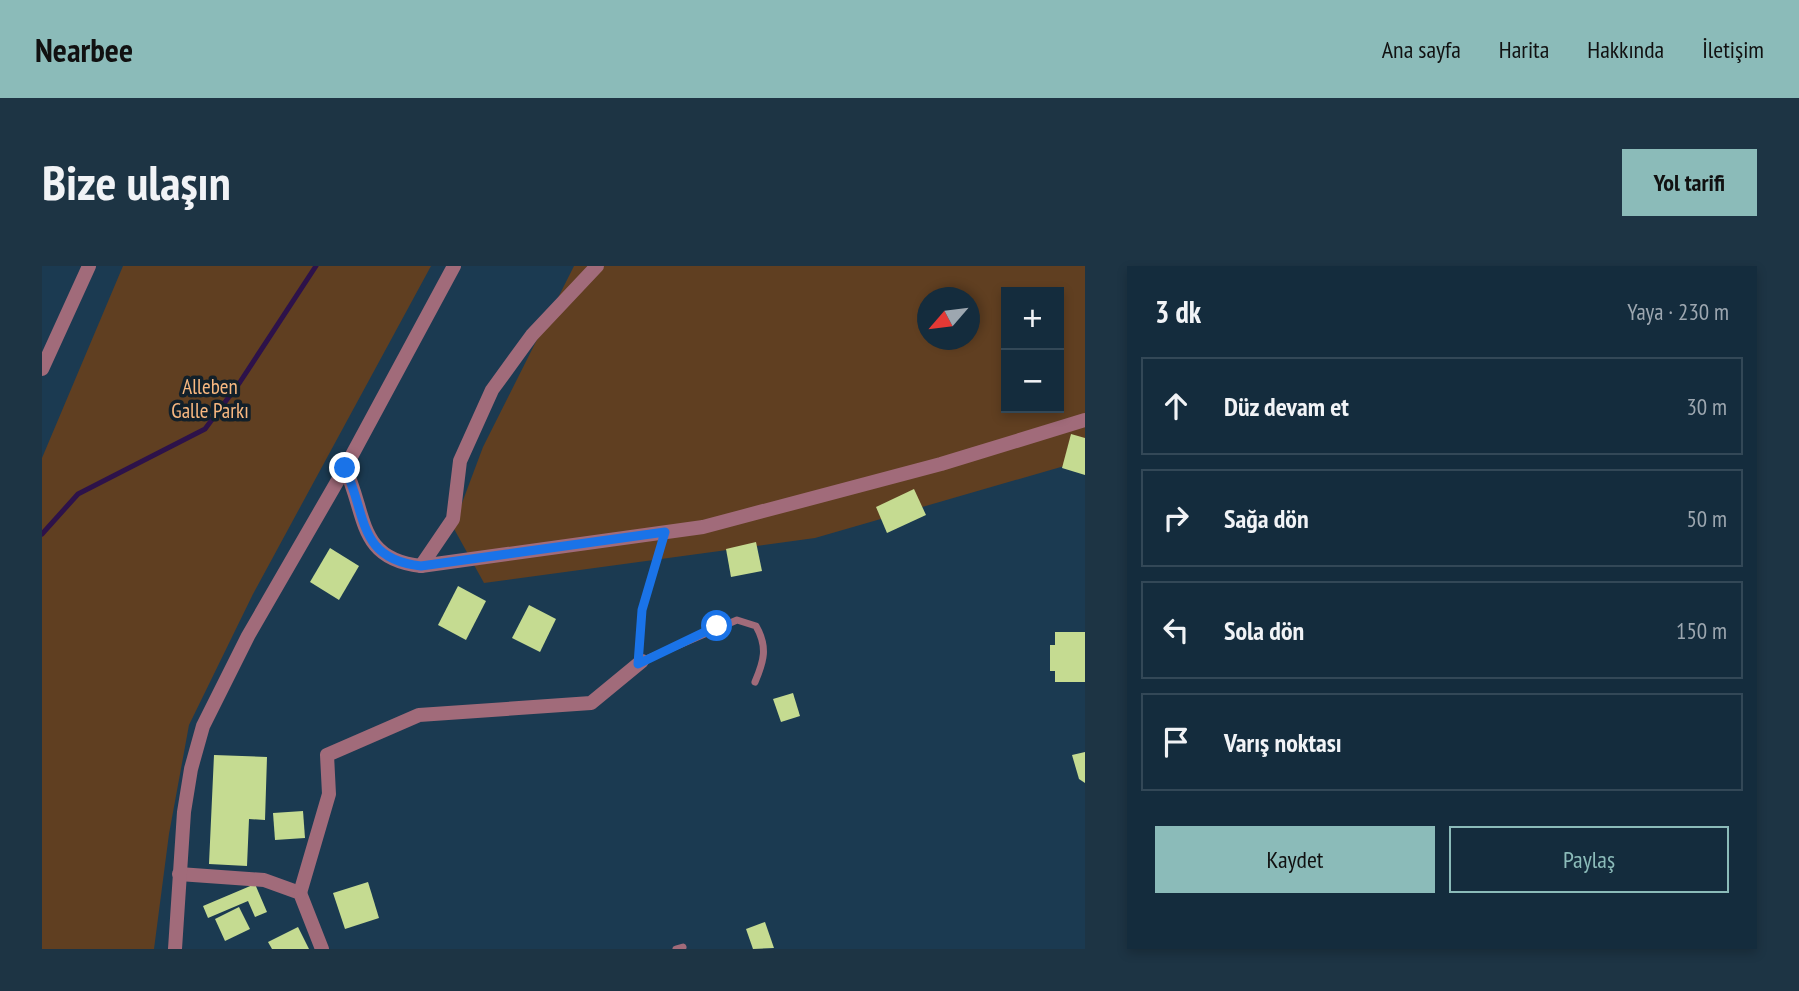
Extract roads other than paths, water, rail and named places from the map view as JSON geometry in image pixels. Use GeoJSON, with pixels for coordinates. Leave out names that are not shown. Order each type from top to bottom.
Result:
{"type":"FeatureCollection","features":[{"type":"Feature","properties":{"kind":"street"},"geometry":{"type":"LineString","coordinates":[[42,369],[89,266]]}},
{"type":"Feature","properties":{"kind":"street"},"geometry":{"type":"LineString","coordinates":[[175,949],[179,874],[189,780],[203,726],[248,636],[345,468],[454,266]]}},
{"type":"Feature","properties":{"kind":"street"},"geometry":{"type":"LineString","coordinates":[[421,566],[453,519],[460,461],[492,390],[532,335],[597,266]]}},
{"type":"Feature","properties":{"kind":"street"},"geometry":{"type":"LineString","coordinates":[[345,468],[356,492],[370,542],[400,564],[421,566],[704,527],[941,464],[1085,420]]}},
{"type":"Feature","properties":{"kind":"street"},"geometry":{"type":"LineString","coordinates":[[322,949],[300,893],[329,794],[327,755],[419,715],[592,703],[640,663]]}},
{"type":"Feature","properties":{"kind":"street"},"geometry":{"type":"LineString","coordinates":[[179,874],[264,880],[300,893]]}},
{"type":"Feature","properties":{"kind":"lane"},"geometry":{"type":"LineString","coordinates":[[665,532],[642,610],[640,663],[737,620],[756,626],[763,639],[764,660],[755,682]]}},
{"type":"Feature","properties":{"kind":"waterway"},"geometry":{"type":"LineString","coordinates":[[42,534],[78,494],[205,429],[240,382],[316,266]]}},
{"type":"Feature","properties":{"kind":"park label","name":"Alleben Galle Parkı"},"geometry":{"type":"Point","coordinates":[210,399]}}]}
